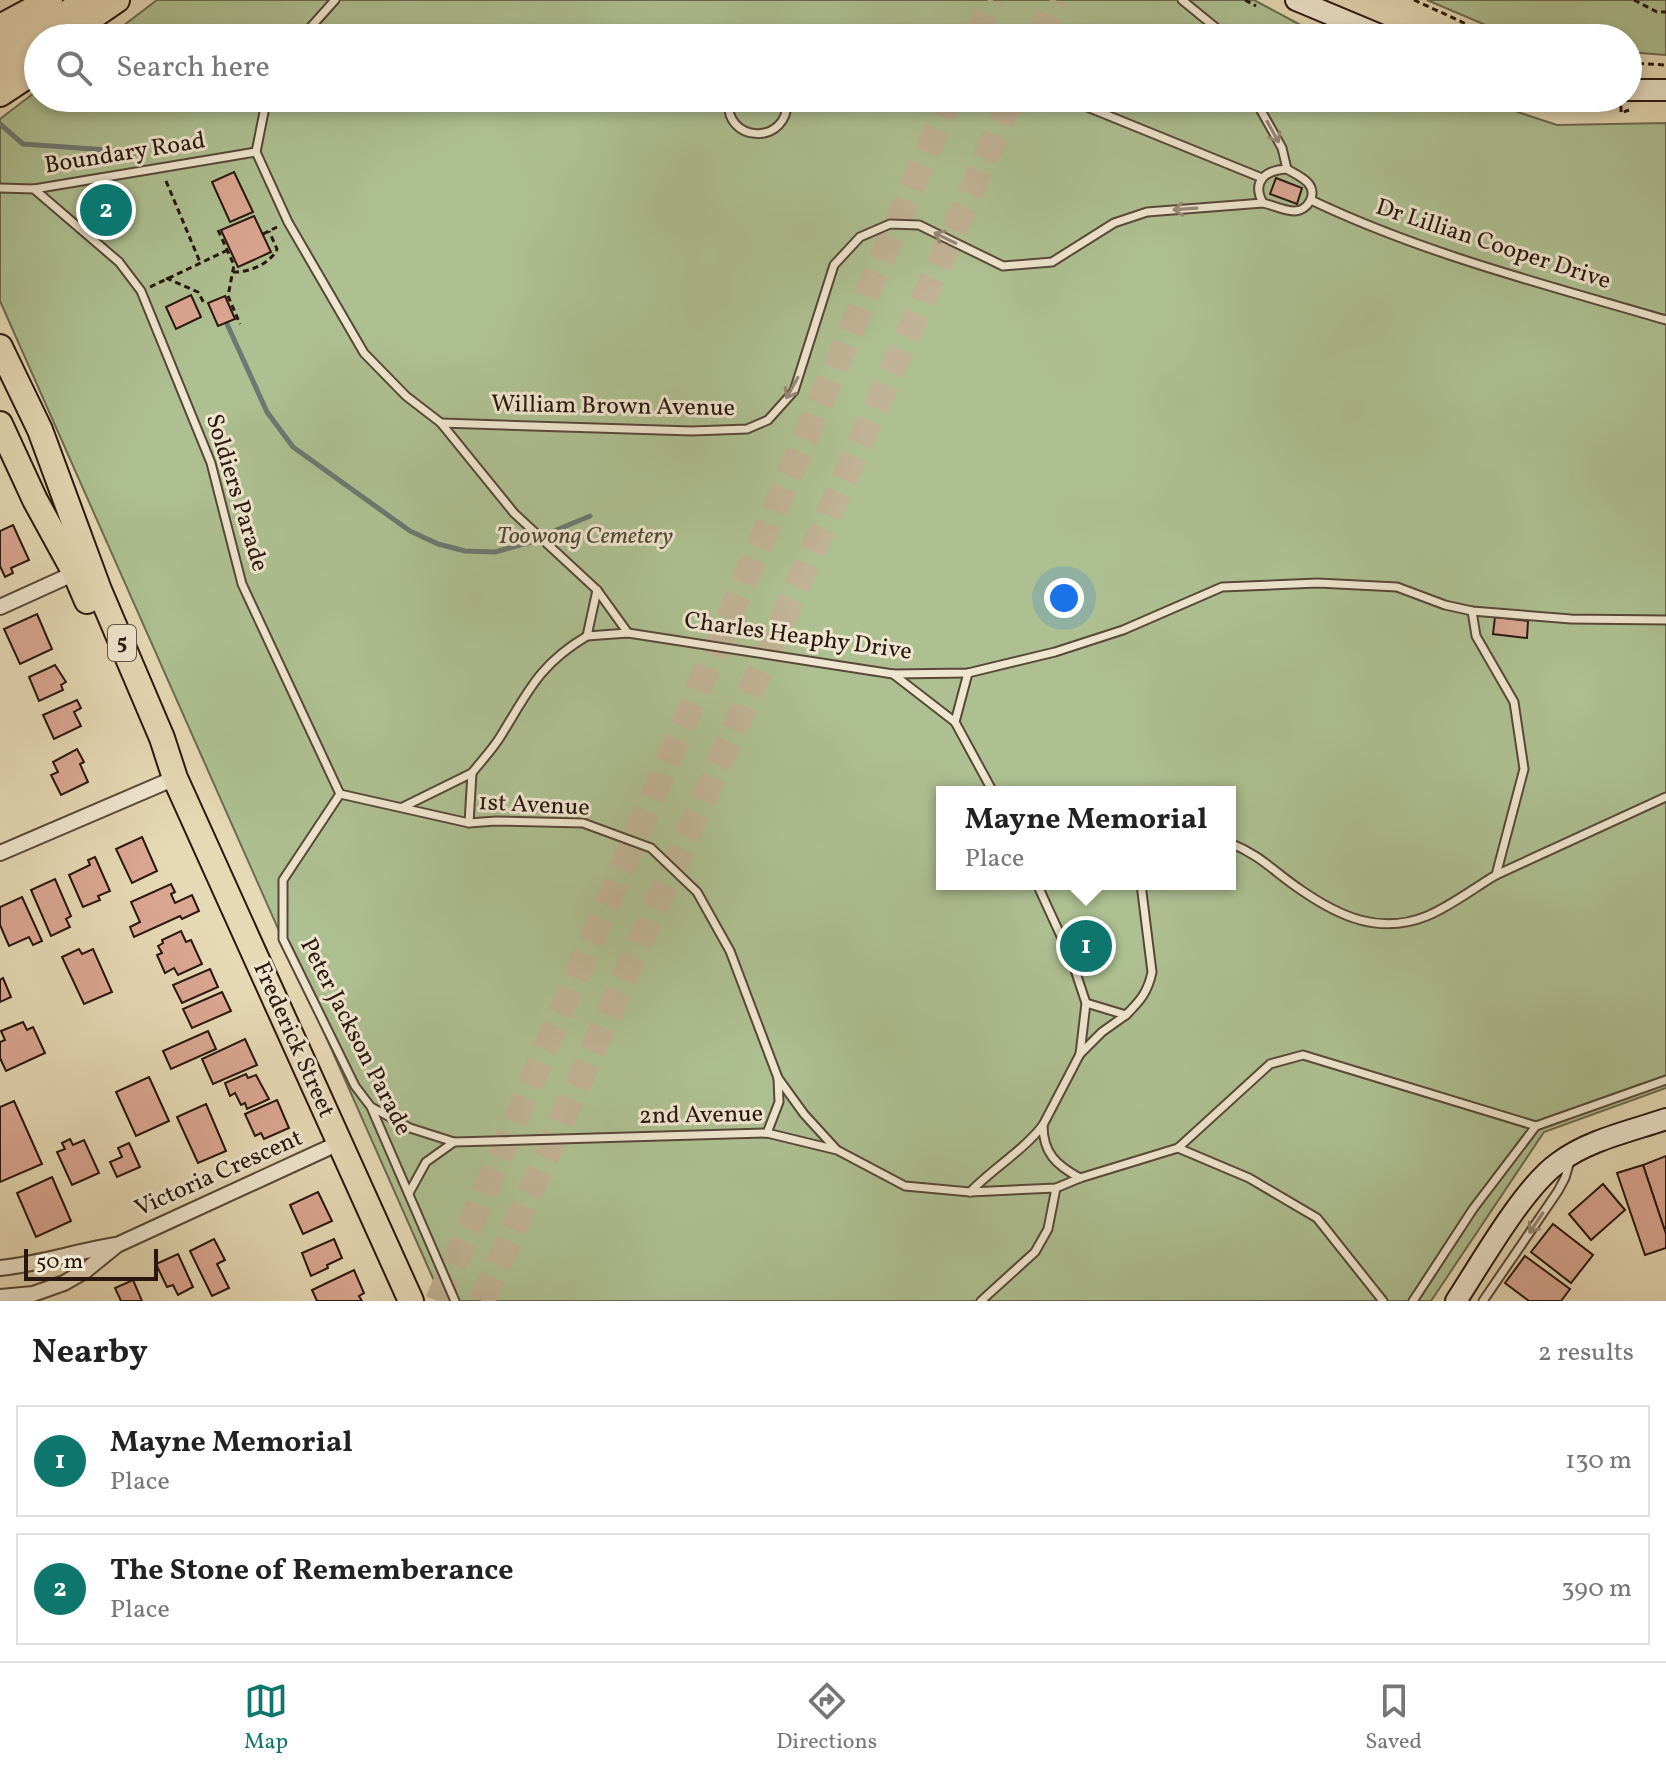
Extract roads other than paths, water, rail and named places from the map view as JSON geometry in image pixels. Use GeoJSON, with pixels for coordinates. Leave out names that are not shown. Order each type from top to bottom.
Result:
{"type":"FeatureCollection","features":[{"type":"Feature","properties":{"kind":"highway"},"geometry":{"type":"LineString","coordinates":[[0,27],[59,18],[117,0]]}},
{"type":"Feature","properties":{"kind":"highway"},"geometry":{"type":"LineString","coordinates":[[0,49],[24,38]]}},
{"type":"Feature","properties":{"kind":"highway"},"geometry":{"type":"LineString","coordinates":[[0,70],[24,58]]}},
{"type":"Feature","properties":{"kind":"highway"},"geometry":{"type":"LineString","coordinates":[[0,94],[24,78]]}},
{"type":"Feature","properties":{"kind":"highway","name":"Frederick Street"},"geometry":{"type":"LineString","coordinates":[[0,347],[40,430],[99,590],[162,738],[175,778],[411,1301]]}},
{"type":"Feature","properties":{"kind":"highway","name":"5"},"geometry":{"type":"LineString","coordinates":[[0,385],[67,534],[75,573]]}},
{"type":"Feature","properties":{"kind":"highway","name":"Frederick Street"},"geometry":{"type":"LineString","coordinates":[[0,424],[35,500],[75,573],[150,744],[175,778]]}},
{"type":"Feature","properties":{"kind":"main road"},"geometry":{"type":"LineString","coordinates":[[1296,0],[1353,24]]}},
{"type":"Feature","properties":{"kind":"main road"},"geometry":{"type":"LineString","coordinates":[[1642,90],[1666,90]]}},
{"type":"Feature","properties":{"kind":"main road"},"geometry":{"type":"LineString","coordinates":[[1456,1301],[1525,1199],[1557,1163],[1591,1145],[1666,1119]]}},
{"type":"Feature","properties":{"kind":"street"},"geometry":{"type":"LineString","coordinates":[[0,607],[75,573]]}},
{"type":"Feature","properties":{"kind":"street"},"geometry":{"type":"LineString","coordinates":[[0,853],[175,778]]}},
{"type":"Feature","properties":{"kind":"street","name":"Victoria Crescent"},"geometry":{"type":"LineString","coordinates":[[0,1297],[33,1294],[64,1283],[85,1271],[117,1245],[339,1143]]}},
{"type":"Feature","properties":{"kind":"street","name":"Victoria Crescent"},"geometry":{"type":"LineString","coordinates":[[0,1268],[42,1263],[85,1250],[117,1245]]}},
{"type":"Feature","properties":{"kind":"lane"},"geometry":{"type":"LineString","coordinates":[[314,24],[335,0]]}},
{"type":"Feature","properties":{"kind":"lane"},"geometry":{"type":"LineString","coordinates":[[1182,0],[1211,24]]}},
{"type":"Feature","properties":{"kind":"lane"},"geometry":{"type":"LineString","coordinates":[[264,112],[256,152],[288,222],[364,353],[406,396],[441,423],[514,513],[597,590],[628,633]]}},
{"type":"Feature","properties":{"kind":"lane"},"geometry":{"type":"LineString","coordinates":[[729,112],[733,122],[749,133],[759,134],[778,127],[786,112]]}},
{"type":"Feature","properties":{"kind":"lane"},"geometry":{"type":"LineString","coordinates":[[1099,112],[1262,178]]}},
{"type":"Feature","properties":{"kind":"lane"},"geometry":{"type":"LineString","coordinates":[[1262,112],[1282,148],[1287,169]]}},
{"type":"Feature","properties":{"kind":"lane","name":"Boundary Road"},"geometry":{"type":"LineString","coordinates":[[0,188],[34,189],[256,152]]}},
{"type":"Feature","properties":{"kind":"lane"},"geometry":{"type":"LineString","coordinates":[[1287,169],[1308,183],[1312,191],[1311,200],[1305,208],[1294,211],[1263,203],[1258,194],[1262,178],[1271,170],[1287,169]]}},
{"type":"Feature","properties":{"kind":"lane","name":"Soldiers Parade"},"geometry":{"type":"LineString","coordinates":[[34,189],[119,262],[141,291],[211,463],[242,584],[340,794]]}},
{"type":"Feature","properties":{"kind":"lane","name":"Dr Lillian Cooper Drive"},"geometry":{"type":"LineString","coordinates":[[1311,200],[1426,248],[1666,320]]}},
{"type":"Feature","properties":{"kind":"lane","name":"William Brown Avenue"},"geometry":{"type":"LineString","coordinates":[[441,423],[692,431],[747,429],[768,420],[794,391],[834,265],[860,237],[890,224],[919,225],[1003,266],[1052,262],[1114,223],[1147,212],[1263,203]]}},
{"type":"Feature","properties":{"kind":"lane","name":"Charles Heaphy Drive"},"geometry":{"type":"LineString","coordinates":[[587,636],[628,633],[893,674],[968,673],[1055,652],[1123,630],[1222,587],[1318,583],[1397,587],[1445,605],[1472,611],[1571,619],[1666,620]]}},
{"type":"Feature","properties":{"kind":"lane"},"geometry":{"type":"LineString","coordinates":[[403,807],[472,773],[501,737],[531,684],[564,649],[587,636],[597,590]]}},
{"type":"Feature","properties":{"kind":"lane"},"geometry":{"type":"LineString","coordinates":[[1472,611],[1476,636],[1514,702],[1524,769],[1496,875]]}},
{"type":"Feature","properties":{"kind":"lane"},"geometry":{"type":"LineString","coordinates":[[955,722],[968,673]]}},
{"type":"Feature","properties":{"kind":"lane"},"geometry":{"type":"LineString","coordinates":[[893,674],[955,722],[990,786]]}},
{"type":"Feature","properties":{"kind":"lane"},"geometry":{"type":"LineString","coordinates":[[469,823],[472,773]]}},
{"type":"Feature","properties":{"kind":"lane","name":"1st Avenue"},"geometry":{"type":"LineString","coordinates":[[340,794],[469,823],[583,823],[651,848],[697,892],[730,951],[778,1078]]}},
{"type":"Feature","properties":{"kind":"lane","name":"Peter Jackson Parade"},"geometry":{"type":"LineString","coordinates":[[340,794],[283,880],[283,939],[355,1086],[371,1107],[455,1301]]}},
{"type":"Feature","properties":{"kind":"lane"},"geometry":{"type":"LineString","coordinates":[[1236,845],[1254,852],[1298,889],[1340,915],[1389,925],[1427,916],[1496,875],[1666,797]]}},
{"type":"Feature","properties":{"kind":"lane"},"geometry":{"type":"LineString","coordinates":[[1040,890],[1071,958],[1086,1003],[1080,1054]]}},
{"type":"Feature","properties":{"kind":"lane"},"geometry":{"type":"LineString","coordinates":[[970,1192],[987,1174],[1031,1140],[1043,1125],[1080,1054],[1143,997],[1152,972],[1142,890]]}},
{"type":"Feature","properties":{"kind":"lane"},"geometry":{"type":"LineString","coordinates":[[1086,1003],[1126,1015]]}},
{"type":"Feature","properties":{"kind":"lane"},"geometry":{"type":"LineString","coordinates":[[1383,1301],[1317,1218],[1249,1178],[1178,1148],[1270,1064],[1303,1055],[1536,1126]]}},
{"type":"Feature","properties":{"kind":"lane"},"geometry":{"type":"LineString","coordinates":[[767,1133],[779,1102],[778,1078]]}},
{"type":"Feature","properties":{"kind":"lane"},"geometry":{"type":"LineString","coordinates":[[778,1078],[804,1114],[837,1150]]}},
{"type":"Feature","properties":{"kind":"lane"},"geometry":{"type":"LineString","coordinates":[[1413,1301],[1481,1197],[1536,1126],[1666,1080]]}},
{"type":"Feature","properties":{"kind":"lane","name":"2nd Avenue"},"geometry":{"type":"LineString","coordinates":[[371,1107],[410,1128],[454,1142],[767,1133],[837,1150],[905,1186],[970,1192],[1056,1188],[1178,1148]]}},
{"type":"Feature","properties":{"kind":"lane"},"geometry":{"type":"LineString","coordinates":[[1043,1125],[1043,1142],[1050,1157],[1080,1178]]}},
{"type":"Feature","properties":{"kind":"lane"},"geometry":{"type":"LineString","coordinates":[[409,1193],[426,1162],[454,1142]]}},
{"type":"Feature","properties":{"kind":"lane"},"geometry":{"type":"LineString","coordinates":[[1483,1301],[1558,1191],[1572,1155]]}},
{"type":"Feature","properties":{"kind":"lane"},"geometry":{"type":"LineString","coordinates":[[981,1301],[1035,1252],[1048,1229],[1056,1188]]}},
{"type":"Feature","properties":{"kind":"waterway"},"geometry":{"type":"LineString","coordinates":[[0,124],[23,144],[121,151],[133,156]]}},
{"type":"Feature","properties":{"kind":"waterway"},"geometry":{"type":"LineString","coordinates":[[227,324],[267,412],[293,447],[410,531],[438,544],[465,551],[495,552],[535,541]]}},
{"type":"Feature","properties":{"kind":"waterway"},"geometry":{"type":"LineString","coordinates":[[547,534],[590,516]]}},
{"type":"Feature","properties":{"kind":"tunnel"},"geometry":{"type":"LineString","coordinates":[[982,24],[992,0]]}},
{"type":"Feature","properties":{"kind":"tunnel"},"geometry":{"type":"LineString","coordinates":[[1044,24],[1055,0]]}},
{"type":"Feature","properties":{"kind":"tunnel"},"geometry":{"type":"LineString","coordinates":[[438,1301],[944,112]]}},
{"type":"Feature","properties":{"kind":"tunnel"},"geometry":{"type":"LineString","coordinates":[[482,1301],[1006,112]]}},
{"type":"Feature","properties":{"kind":"place","name":"The Stone of Rememberance"},"geometry":{"type":"Point","coordinates":[106,210]}},
{"type":"Feature","properties":{"kind":"place","name":"Mayne Memorial"},"geometry":{"type":"Point","coordinates":[1086,946]}},
{"type":"Feature","properties":{"kind":"park label","name":"Toowong Cemetery"},"geometry":{"type":"Point","coordinates":[585,537]}}]}
